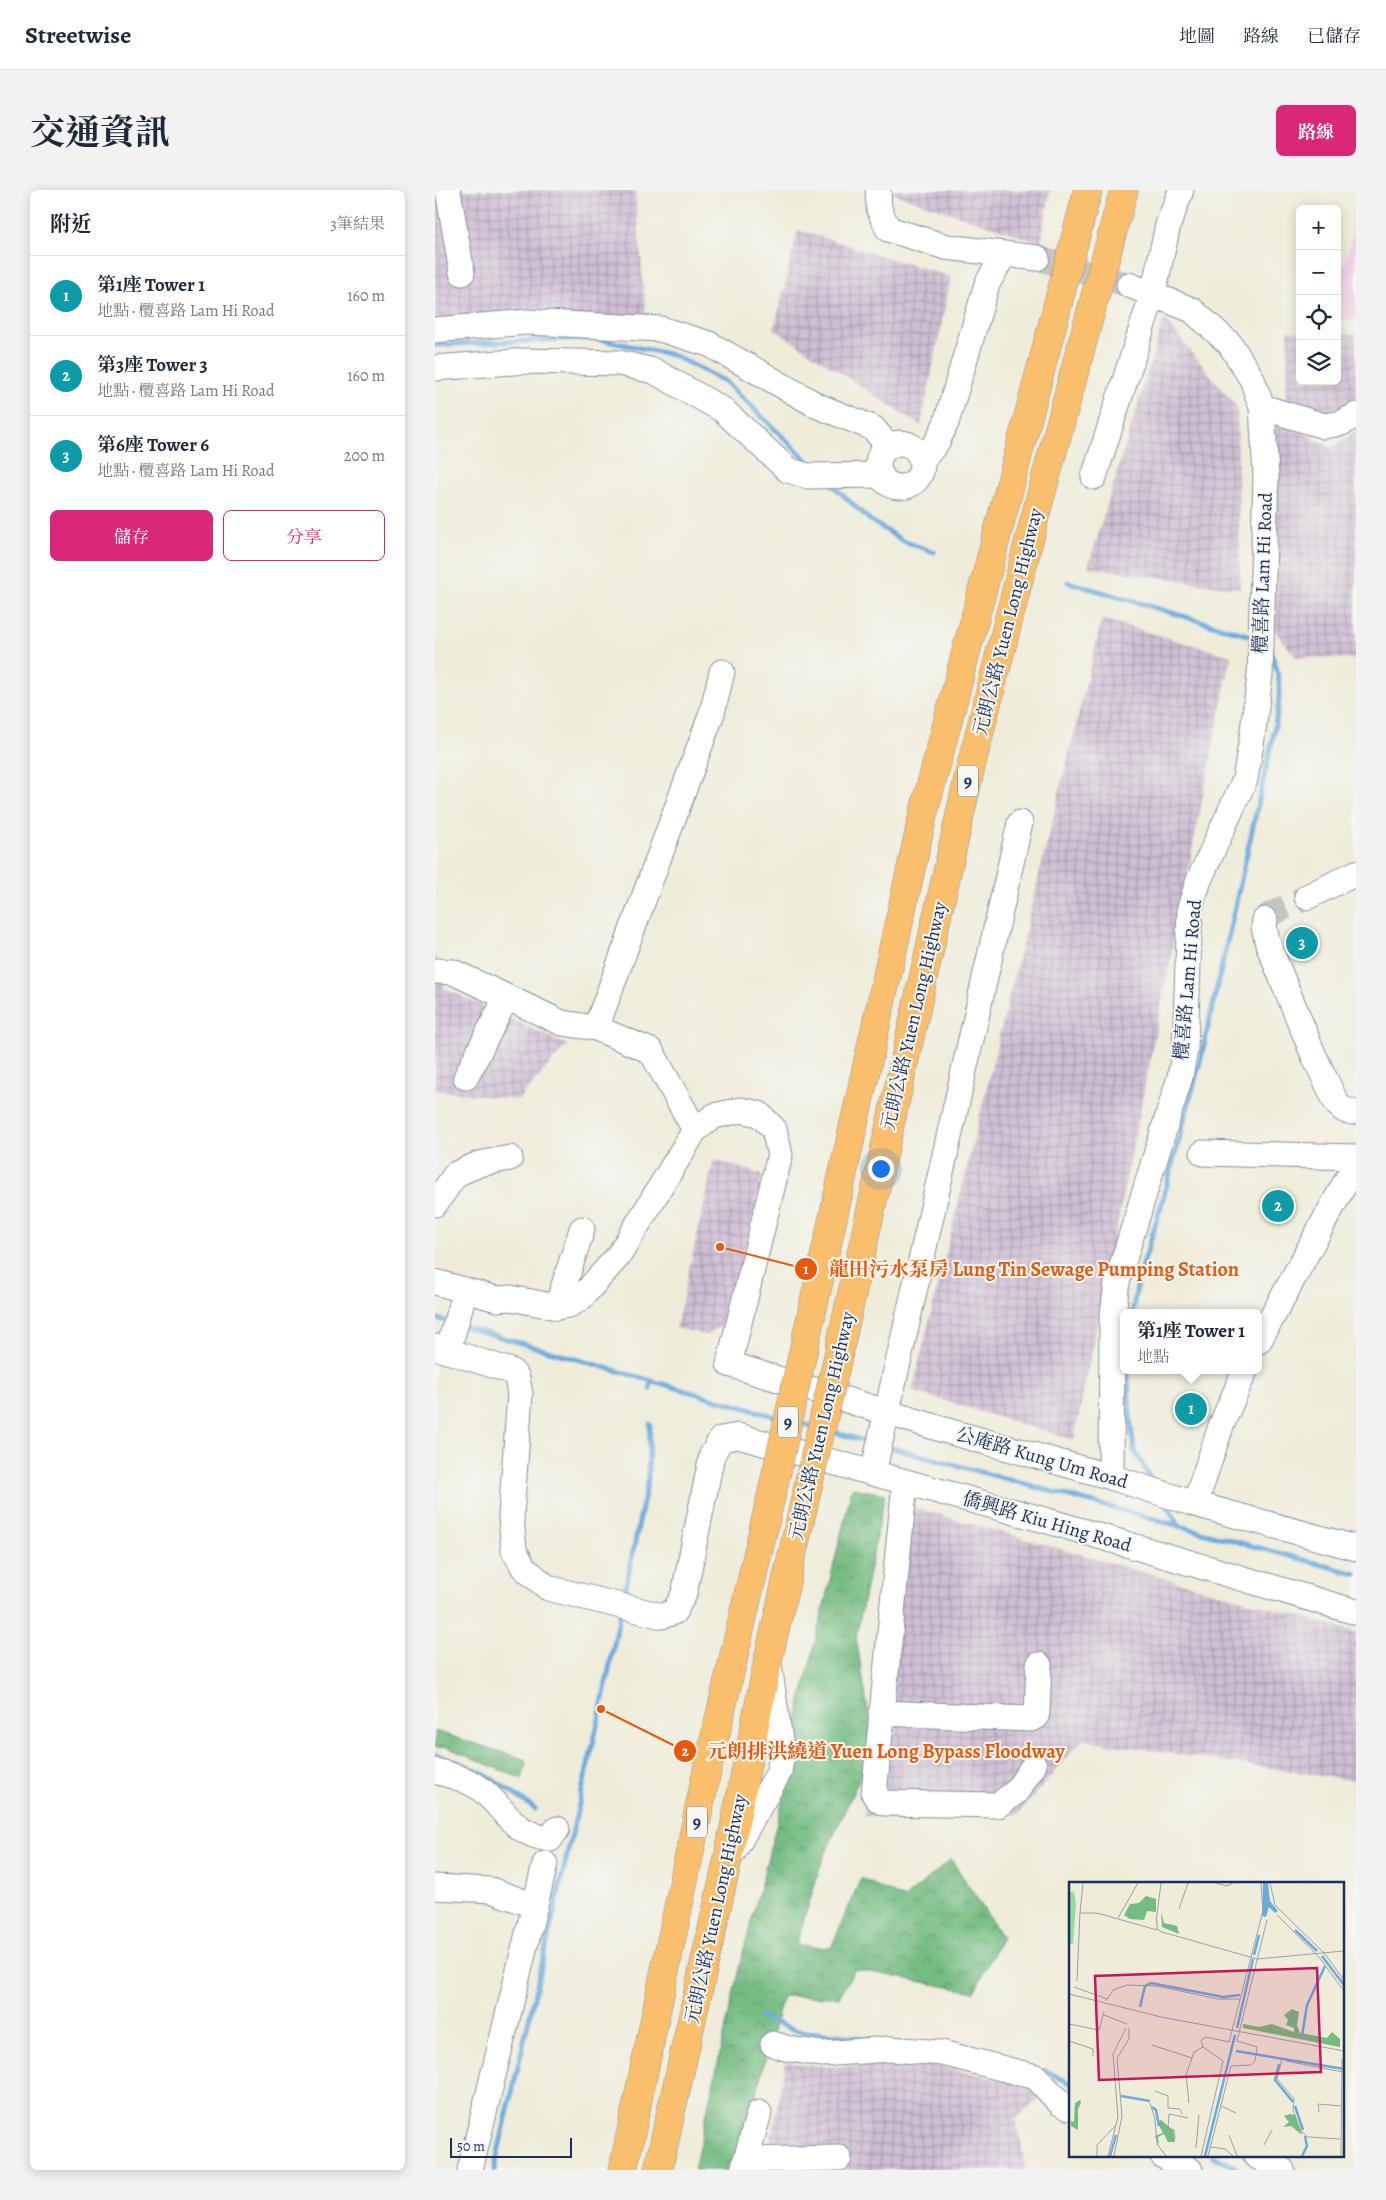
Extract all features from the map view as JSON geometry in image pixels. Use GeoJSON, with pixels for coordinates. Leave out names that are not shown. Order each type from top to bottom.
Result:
{"type":"FeatureCollection","features":[{"type":"Feature","properties":{"kind":"highway","name":"元朗公路 Yuen Long Highway"},"geometry":{"type":"LineString","coordinates":[[623,2170],[705,1780],[776,1474],[923,815],[1088,190]]}},
{"type":"Feature","properties":{"kind":"highway","name":"元朗公路 Yuen Long Highway"},"geometry":{"type":"LineString","coordinates":[[658,2170],[727,1863],[769,1660],[971,766],[1019,576],[1124,190]]}},
{"type":"Feature","properties":{"kind":"street"},"geometry":{"type":"LineString","coordinates":[[448,190],[462,273]]}},
{"type":"Feature","properties":{"kind":"street"},"geometry":{"type":"LineString","coordinates":[[878,190],[879,210],[888,230],[945,247],[1037,258]]}},
{"type":"Feature","properties":{"kind":"street"},"geometry":{"type":"LineString","coordinates":[[1094,477],[1153,293],[1168,225],[1181,190]]}},
{"type":"Feature","properties":{"kind":"street"},"geometry":{"type":"LineString","coordinates":[[921,461],[937,442],[946,423],[987,284],[1004,254]]}},
{"type":"Feature","properties":{"kind":"street","name":"欖喜路 Lam Hi Road"},"geometry":{"type":"LineString","coordinates":[[1120,1479],[1112,1322],[1117,1282],[1180,1077],[1185,1049],[1190,907],[1199,880],[1245,779],[1253,738],[1263,607],[1266,476],[1262,407],[1252,379],[1230,344],[1192,310],[1129,285]]}},
{"type":"Feature","properties":{"kind":"street"},"geometry":{"type":"LineString","coordinates":[[435,330],[527,322],[660,329],[709,344],[818,406],[873,428],[889,447]]}},
{"type":"Feature","properties":{"kind":"street"},"geometry":{"type":"LineString","coordinates":[[435,368],[526,361],[619,363],[654,370],[723,410],[787,470],[807,476],[881,475]]}},
{"type":"Feature","properties":{"kind":"street"},"geometry":{"type":"LineString","coordinates":[[1262,407],[1324,426],[1342,423],[1356,415]]}},
{"type":"Feature","properties":{"kind":"street"},"geometry":{"type":"LineString","coordinates":[[895,444],[909,445],[919,454],[921,461],[920,475],[910,485],[904,487],[890,485],[881,475],[879,462],[884,451],[889,447],[895,444]]}},
{"type":"Feature","properties":{"kind":"street"},"geometry":{"type":"LineString","coordinates":[[596,1028],[712,713],[722,672]]}},
{"type":"Feature","properties":{"kind":"street"},"geometry":{"type":"LineString","coordinates":[[873,1473],[1020,823]]}},
{"type":"Feature","properties":{"kind":"street"},"geometry":{"type":"LineString","coordinates":[[1307,897],[1356,873]]}},
{"type":"Feature","properties":{"kind":"street"},"geometry":{"type":"LineString","coordinates":[[1265,920],[1264,927],[1267,944],[1318,1064],[1337,1104],[1355,1115]]}},
{"type":"Feature","properties":{"kind":"street"},"geometry":{"type":"LineString","coordinates":[[435,971],[447,970],[453,972],[562,1023],[596,1028],[651,1051],[695,1130],[619,1255],[580,1299],[569,1305],[557,1307],[511,1298],[497,1299],[435,1282]]}},
{"type":"Feature","properties":{"kind":"street"},"geometry":{"type":"LineString","coordinates":[[466,1078],[506,998]]}},
{"type":"Feature","properties":{"kind":"street","name":"公庵路 Kung Um Road"},"geometry":{"type":"LineString","coordinates":[[695,1130],[714,1116],[741,1110],[759,1114],[774,1129],[780,1156],[729,1364],[888,1413],[1120,1479],[1187,1502],[1356,1548]]}},
{"type":"Feature","properties":{"kind":"street"},"geometry":{"type":"LineString","coordinates":[[1203,1153],[1356,1158]]}},
{"type":"Feature","properties":{"kind":"street"},"geometry":{"type":"LineString","coordinates":[[435,1204],[456,1174],[479,1164],[511,1158]]}},
{"type":"Feature","properties":{"kind":"street"},"geometry":{"type":"LineString","coordinates":[[1262,1335],[1356,1163]]}},
{"type":"Feature","properties":{"kind":"street"},"geometry":{"type":"LineString","coordinates":[[557,1307],[582,1229]]}},
{"type":"Feature","properties":{"kind":"street"},"geometry":{"type":"LineString","coordinates":[[442,1349],[465,1290]]}},
{"type":"Feature","properties":{"kind":"street","name":"僑興路 Kiu Hing Road"},"geometry":{"type":"LineString","coordinates":[[442,1349],[511,1371],[517,1378],[520,1394],[511,1518],[514,1550],[524,1568],[548,1588],[661,1616],[674,1612],[684,1594],[712,1455],[721,1439],[737,1436],[1048,1521],[1356,1612]]}},
{"type":"Feature","properties":{"kind":"street"},"geometry":{"type":"LineString","coordinates":[[1187,1502],[1243,1374]]}},
{"type":"Feature","properties":{"kind":"street"},"geometry":{"type":"LineString","coordinates":[[905,1482],[881,1713],[875,1794],[884,1803],[998,1805],[1016,1792],[1034,1765]]}},
{"type":"Feature","properties":{"kind":"street"},"geometry":{"type":"LineString","coordinates":[[881,1713],[1031,1719],[1036,1716],[1037,1712],[1039,1665]]}},
{"type":"Feature","properties":{"kind":"street"},"geometry":{"type":"LineString","coordinates":[[435,1771],[481,1788],[517,1826],[533,1837],[550,1839],[557,1829]]}},
{"type":"Feature","properties":{"kind":"street"},"geometry":{"type":"LineString","coordinates":[[470,2170],[545,1864]]}},
{"type":"Feature","properties":{"kind":"street"},"geometry":{"type":"LineString","coordinates":[[435,1887],[491,1890],[535,1906]]}},
{"type":"Feature","properties":{"kind":"street"},"geometry":{"type":"LineString","coordinates":[[773,2044],[822,2054],[890,2049],[942,2053],[1036,2077],[1060,2103],[1069,2108]]}},
{"type":"Feature","properties":{"kind":"street"},"geometry":{"type":"LineString","coordinates":[[759,2113],[745,2165],[839,2158]]}},
{"type":"Feature","properties":{"kind":"street"},"geometry":{"type":"LineString","coordinates":[[1167,2158],[1190,2170]]}},
{"type":"Feature","properties":{"kind":"street"},"geometry":{"type":"LineString","coordinates":[[1260,2158],[1282,2170]]}},
{"type":"Feature","properties":{"kind":"shaded area"},"geometry":{"type":"Polygon","coordinates":[[[435,190],[635,190],[646,315],[435,321],[435,190]]]}},
{"type":"Feature","properties":{"kind":"shaded area"},"geometry":{"type":"Polygon","coordinates":[[[892,190],[1050,190],[1041,243],[891,193],[892,190]]]}},
{"type":"Feature","properties":{"kind":"shaded area"},"geometry":{"type":"Polygon","coordinates":[[[1356,223],[1356,320],[1341,319],[1341,275],[1356,223]]]}},
{"type":"Feature","properties":{"kind":"shaded area"},"geometry":{"type":"Polygon","coordinates":[[[798,230],[951,277],[921,426],[774,329],[798,230]]]}},
{"type":"Feature","properties":{"kind":"shaded area"},"geometry":{"type":"Polygon","coordinates":[[[1164,319],[1237,407],[1240,589],[1088,567],[1164,319]]]}},
{"type":"Feature","properties":{"kind":"shaded area"},"geometry":{"type":"Polygon","coordinates":[[[1288,331],[1296,332],[1296,385],[1341,385],[1341,334],[1356,335],[1356,409],[1337,420],[1286,404],[1288,331]]]}},
{"type":"Feature","properties":{"kind":"shaded area"},"geometry":{"type":"Polygon","coordinates":[[[1273,417],[1332,448],[1356,431],[1356,659],[1296,657],[1275,631],[1273,417]]]}},
{"type":"Feature","properties":{"kind":"shaded area"},"geometry":{"type":"Polygon","coordinates":[[[1102,619],[1231,656],[1074,1440],[912,1391],[1102,619]]]}},
{"type":"Feature","properties":{"kind":"shaded area"},"geometry":{"type":"Polygon","coordinates":[[[435,954],[444,988],[567,1045],[518,1100],[435,1090],[435,954]]]}},
{"type":"Feature","properties":{"kind":"shaded area"},"geometry":{"type":"Polygon","coordinates":[[[714,1160],[762,1174],[729,1321],[706,1335],[676,1328],[714,1160]]]}},
{"type":"Feature","properties":{"kind":"shaded area"},"geometry":{"type":"Polygon","coordinates":[[[894,1502],[1356,1632],[1356,1781],[1082,1740],[1018,1814],[864,1816],[894,1502]]]}},
{"type":"Feature","properties":{"kind":"shaded area"},"geometry":{"type":"Polygon","coordinates":[[[786,2061],[803,2065],[839,2067],[891,2062],[923,2063],[1029,2085],[1040,2098],[1016,2118],[1026,2170],[765,2170],[786,2061]]]}},
{"type":"Feature","properties":{"kind":"green space"},"geometry":{"type":"Polygon","coordinates":[[[852,1488],[885,1494],[856,1637],[874,1747],[822,1861],[796,1945],[831,1948],[861,1878],[904,1899],[951,1859],[1002,1937],[974,1992],[855,1969],[839,1997],[783,1996],[759,2082],[746,2170],[694,2170],[740,1964],[787,1784],[792,1739],[852,1488]]]}},
{"type":"Feature","properties":{"kind":"green space"},"geometry":{"type":"Polygon","coordinates":[[[435,1731],[527,1760],[522,1779],[446,1747],[435,1748],[435,1731]]]}},
{"type":"Feature","properties":{"kind":"waterway"},"geometry":{"type":"LineString","coordinates":[[435,345],[593,338],[673,355],[726,382],[814,467]]}},
{"type":"Feature","properties":{"kind":"waterway"},"geometry":{"type":"LineString","coordinates":[[831,484],[870,520],[903,541],[934,552]]}},
{"type":"Feature","properties":{"kind":"waterway"},"geometry":{"type":"LineString","coordinates":[[1068,582],[1254,637]]}},
{"type":"Feature","properties":{"kind":"waterway"},"geometry":{"type":"LineString","coordinates":[[1133,1309],[1138,1281],[1161,1206],[1202,1054],[1273,737],[1279,703],[1279,683],[1278,673],[1270,651]]}},
{"type":"Feature","properties":{"kind":"waterway"},"geometry":{"type":"LineString","coordinates":[[435,1318],[449,1322]]}},
{"type":"Feature","properties":{"kind":"waterway"},"geometry":{"type":"LineString","coordinates":[[462,1326],[780,1418]]}},
{"type":"Feature","properties":{"kind":"waterway"},"geometry":{"type":"LineString","coordinates":[[1128,1374],[1129,1408],[1134,1450],[1153,1482]]}},
{"type":"Feature","properties":{"kind":"waterway"},"geometry":{"type":"LineString","coordinates":[[650,1389],[651,1381]]}},
{"type":"Feature","properties":{"kind":"waterway"},"geometry":{"type":"LineString","coordinates":[[796,1422],[814,1427]]}},
{"type":"Feature","properties":{"kind":"waterway"},"geometry":{"type":"LineString","coordinates":[[623,1601],[648,1478],[650,1424]]}},
{"type":"Feature","properties":{"kind":"waterway"},"geometry":{"type":"LineString","coordinates":[[830,1431],[872,1443]]}},
{"type":"Feature","properties":{"kind":"waterway"},"geometry":{"type":"LineString","coordinates":[[885,1446],[1356,1574]]}},
{"type":"Feature","properties":{"kind":"waterway"},"geometry":{"type":"LineString","coordinates":[[1166,1504],[1179,1526]]}},
{"type":"Feature","properties":{"kind":"waterway"},"geometry":{"type":"LineString","coordinates":[[494,2170],[601,1709],[620,1614]]}},
{"type":"Feature","properties":{"kind":"waterway"},"geometry":{"type":"LineString","coordinates":[[435,1755],[476,1770],[535,1809]]}},
{"type":"Feature","properties":{"kind":"waterway"},"geometry":{"type":"LineString","coordinates":[[760,2017],[798,2031],[872,2039]]}},
{"type":"Feature","properties":{"kind":"waterway"},"geometry":{"type":"LineString","coordinates":[[1044,2070],[1069,2082]]}},
{"type":"Feature","properties":{"kind":"waterway"},"geometry":{"type":"LineString","coordinates":[[1217,2158],[1240,2170]]}},
{"type":"Feature","properties":{"kind":"tunnel"},"geometry":{"type":"LineString","coordinates":[[1037,258],[1129,285]]}},
{"type":"Feature","properties":{"kind":"tunnel"},"geometry":{"type":"LineString","coordinates":[[1265,920],[1269,915],[1307,897]]}},
{"type":"Feature","properties":{"kind":"place","name":"第6座 Tower 6"},"geometry":{"type":"Point","coordinates":[1302,943]}},
{"type":"Feature","properties":{"kind":"place","name":"第3座 Tower 3"},"geometry":{"type":"Point","coordinates":[1278,1206]}},
{"type":"Feature","properties":{"kind":"place","name":"龍田污水泵房 Lung Tin Sewage Pumping Station"},"geometry":{"type":"Point","coordinates":[720,1247]}},
{"type":"Feature","properties":{"kind":"place","name":"第1座 Tower 1"},"geometry":{"type":"Point","coordinates":[1191,1409]}},
{"type":"Feature","properties":{"kind":"place","name":"元朗排洪繞道 Yuen Long Bypass Floodway"},"geometry":{"type":"Point","coordinates":[601,1709]}}]}
